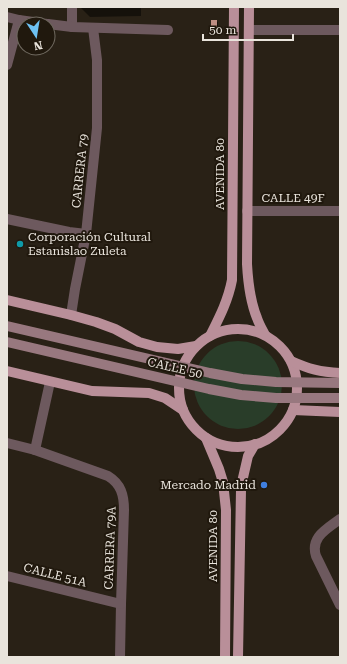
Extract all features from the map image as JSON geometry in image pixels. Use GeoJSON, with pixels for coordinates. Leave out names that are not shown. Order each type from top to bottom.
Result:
{"type":"FeatureCollection","features":[{"type":"Feature","properties":{"kind":"main road","name":"AVENIDA 80"},"geometry":{"type":"LineString","coordinates":[[210,336],[222,312],[229,294],[232,280],[234,7]]}},
{"type":"Feature","properties":{"kind":"main road"},"geometry":{"type":"LineString","coordinates":[[249,7],[247,264],[249,289],[256,317],[265,335]]}},
{"type":"Feature","properties":{"kind":"main road"},"geometry":{"type":"LineString","coordinates":[[7,300],[96,322],[115,329],[139,342],[157,348],[178,349],[196,346]]}},
{"type":"Feature","properties":{"kind":"main road","name":"CALLE 50"},"geometry":{"type":"LineString","coordinates":[[7,326],[210,374],[276,382],[340,383]]}},
{"type":"Feature","properties":{"kind":"main road"},"geometry":{"type":"LineString","coordinates":[[237,329],[251,330],[265,335],[280,346],[291,362],[296,377],[297,394],[293,410],[278,432],[255,444],[238,447],[222,444],[206,438],[196,430],[183,410],[179,387],[183,365],[196,346],[210,336],[223,331],[237,329]]}},
{"type":"Feature","properties":{"kind":"main road","name":"CALLE 50"},"geometry":{"type":"LineString","coordinates":[[7,342],[209,389],[241,395],[276,398],[340,398]]}},
{"type":"Feature","properties":{"kind":"main road"},"geometry":{"type":"LineString","coordinates":[[291,362],[308,369],[340,373]]}},
{"type":"Feature","properties":{"kind":"main road"},"geometry":{"type":"LineString","coordinates":[[7,371],[92,391],[149,393],[165,398],[183,410]]}},
{"type":"Feature","properties":{"kind":"main road"},"geometry":{"type":"LineString","coordinates":[[293,410],[340,412]]}},
{"type":"Feature","properties":{"kind":"main road","name":"AVENIDA 80"},"geometry":{"type":"LineString","coordinates":[[206,438],[219,469],[225,496],[225,657]]}},
{"type":"Feature","properties":{"kind":"main road"},"geometry":{"type":"LineString","coordinates":[[238,657],[241,490],[248,456],[255,444]]}},
{"type":"Feature","properties":{"kind":"street"},"geometry":{"type":"LineString","coordinates":[[72,7],[72,27]]}},
{"type":"Feature","properties":{"kind":"street"},"geometry":{"type":"LineString","coordinates":[[56,25],[92,28],[168,30]]}},
{"type":"Feature","properties":{"kind":"street","name":"CARRERA 79"},"geometry":{"type":"LineString","coordinates":[[71,315],[86,234],[97,128],[97,60],[92,28]]}},
{"type":"Feature","properties":{"kind":"street"},"geometry":{"type":"LineString","coordinates":[[249,30],[340,30]]}},
{"type":"Feature","properties":{"kind":"street"},"geometry":{"type":"LineString","coordinates":[[7,65],[16,31]]}},
{"type":"Feature","properties":{"kind":"street","name":"CALLE 49F"},"geometry":{"type":"LineString","coordinates":[[247,211],[340,211]]}},
{"type":"Feature","properties":{"kind":"street"},"geometry":{"type":"LineString","coordinates":[[7,219],[68,232],[86,234]]}},
{"type":"Feature","properties":{"kind":"street"},"geometry":{"type":"LineString","coordinates":[[35,450],[50,382]]}},
{"type":"Feature","properties":{"kind":"street","name":"CARRERA 79A"},"geometry":{"type":"LineString","coordinates":[[7,443],[35,450],[108,476],[116,481],[121,490],[124,500],[124,510],[120,657]]}},
{"type":"Feature","properties":{"kind":"street"},"geometry":{"type":"LineString","coordinates":[[340,519],[318,536],[314,545],[314,550],[340,605]]}},
{"type":"Feature","properties":{"kind":"street","name":"CALLE 51A"},"geometry":{"type":"LineString","coordinates":[[7,576],[121,604]]}},
{"type":"Feature","properties":{"kind":"green space"},"geometry":{"type":"Polygon","coordinates":[[[229,341],[247,341],[263,348],[275,360],[282,376],[282,394],[275,410],[263,422],[247,429],[229,429],[213,422],[201,410],[194,394],[194,376],[201,360],[213,348],[229,341]]]}},
{"type":"Feature","properties":{"kind":"building"},"geometry":{"type":"Polygon","coordinates":[[[211,20],[217,20],[217,32],[211,32],[211,20]]]}},
{"type":"Feature","properties":{"kind":"place","name":"Corporación Cultural Estanislao Zuleta"},"geometry":{"type":"Point","coordinates":[20,244]}},
{"type":"Feature","properties":{"kind":"place","name":"Mercado Madrid"},"geometry":{"type":"Point","coordinates":[264,485]}}]}
